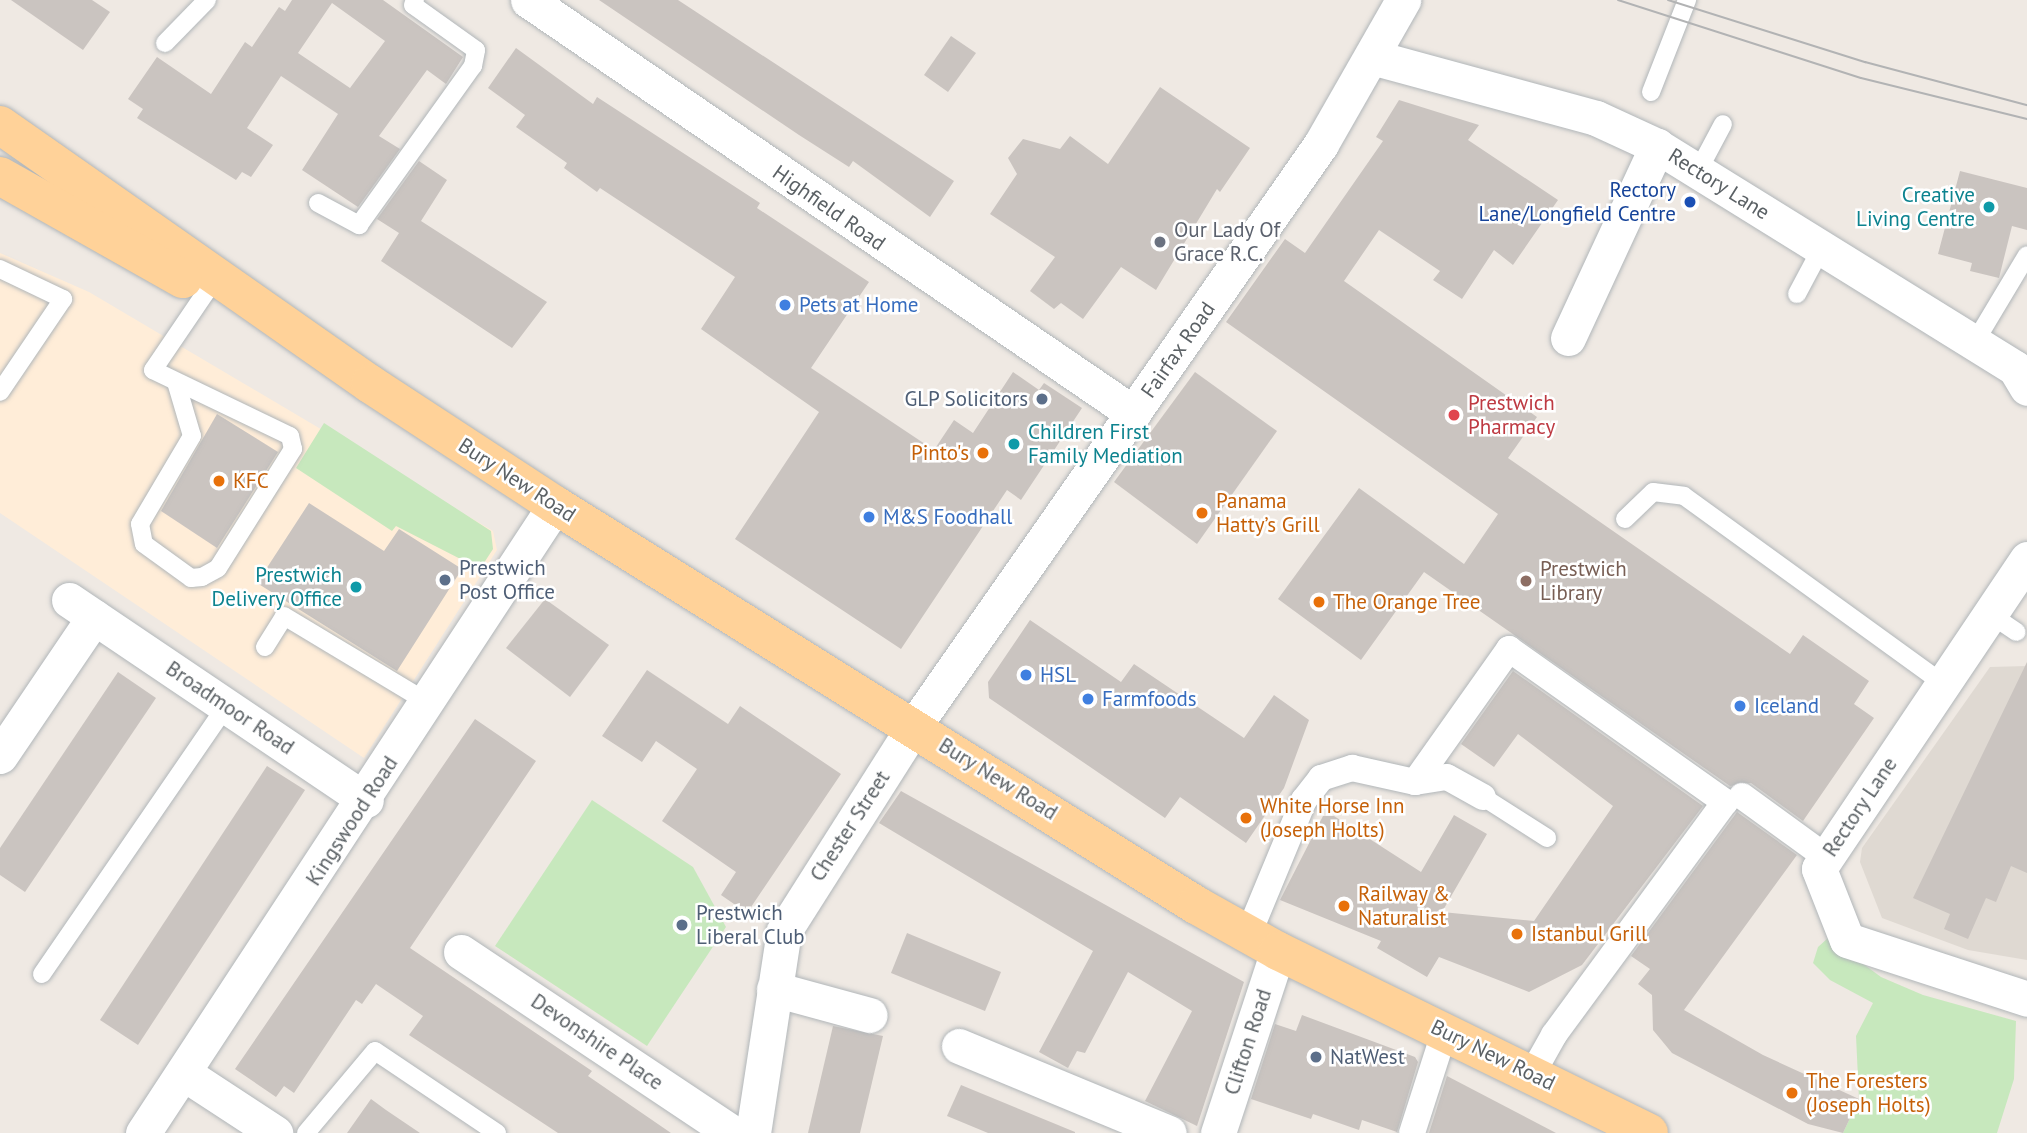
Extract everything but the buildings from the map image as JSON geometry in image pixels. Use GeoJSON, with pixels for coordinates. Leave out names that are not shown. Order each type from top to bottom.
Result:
{"type":"FeatureCollection","features":[{"type":"Feature","properties":{"kind":"highway","name":"Bury New Road"},"geometry":{"type":"LineString","coordinates":[[0,125],[370,384],[555,506],[1263,943],[1532,1074],[1608,1123],[1649,1133]]}},
{"type":"Feature","properties":{"kind":"highway","name":"Bury New Road"},"geometry":{"type":"LineString","coordinates":[[0,176],[370,384]]}},
{"type":"Feature","properties":{"kind":"street","name":"Fairfax Road"},"geometry":{"type":"LineString","coordinates":[[914,726],[1321,144],[1403,0]]}},
{"type":"Feature","properties":{"kind":"street","name":"Highfield Road"},"geometry":{"type":"LineString","coordinates":[[547,5],[1133,413]]}},
{"type":"Feature","properties":{"kind":"street","name":"Rectory Lane"},"geometry":{"type":"LineString","coordinates":[[1372,57],[1596,118],[1657,146],[2015,368],[2027,388]]}},
{"type":"Feature","properties":{"kind":"street"},"geometry":{"type":"LineString","coordinates":[[1568,338],[1657,146]]}},
{"type":"Feature","properties":{"kind":"street","name":"Kingswood Road"},"geometry":{"type":"LineString","coordinates":[[143,1133],[366,800],[555,506]]}},
{"type":"Feature","properties":{"kind":"street","name":"Rectory Lane"},"geometry":{"type":"LineString","coordinates":[[2027,559],[2004,623],[1944,684],[1819,869],[1847,940],[2027,999]]}},
{"type":"Feature","properties":{"kind":"street","name":"Broadmoor Road"},"geometry":{"type":"LineString","coordinates":[[0,756],[81,608],[366,800]]}},
{"type":"Feature","properties":{"kind":"street"},"geometry":{"type":"LineString","coordinates":[[1415,782],[1509,649],[1725,802],[1554,1035],[1532,1074]]}},
{"type":"Feature","properties":{"kind":"street","name":"Chester Street"},"geometry":{"type":"LineString","coordinates":[[753,1133],[784,931],[914,726]]}},
{"type":"Feature","properties":{"kind":"street"},"geometry":{"type":"LineString","coordinates":[[1263,943],[1304,800],[1321,778],[1352,768],[1415,782],[1447,776],[1483,797]]}},
{"type":"Feature","properties":{"kind":"street"},"geometry":{"type":"LineString","coordinates":[[1742,796],[1826,858]]}},
{"type":"Feature","properties":{"kind":"street","name":"Clifton Road"},"geometry":{"type":"LineString","coordinates":[[1218,1133],[1263,943]]}},
{"type":"Feature","properties":{"kind":"street","name":"Devonshire Place"},"geometry":{"type":"LineString","coordinates":[[461,952],[732,1133]]}},
{"type":"Feature","properties":{"kind":"street"},"geometry":{"type":"LineString","coordinates":[[774,989],[870,1015]]}},
{"type":"Feature","properties":{"kind":"street"},"geometry":{"type":"LineString","coordinates":[[1412,1133],[1445,1030]]}},
{"type":"Feature","properties":{"kind":"street"},"geometry":{"type":"LineString","coordinates":[[959,1046],[1009,1049],[1103,1120],[1169,1133]]}},
{"type":"Feature","properties":{"kind":"street"},"geometry":{"type":"LineString","coordinates":[[185,1074],[275,1133]]}},
{"type":"Feature","properties":{"kind":"lane"},"geometry":{"type":"LineString","coordinates":[[165,43],[207,0]]}},
{"type":"Feature","properties":{"kind":"lane"},"geometry":{"type":"LineString","coordinates":[[318,203],[359,225],[473,66],[476,50],[413,5],[415,0]]}},
{"type":"Feature","properties":{"kind":"lane"},"geometry":{"type":"LineString","coordinates":[[1651,92],[1687,0]]}},
{"type":"Feature","properties":{"kind":"lane"},"geometry":{"type":"LineString","coordinates":[[1698,171],[1723,124]]}},
{"type":"Feature","properties":{"kind":"lane"},"geometry":{"type":"LineString","coordinates":[[1797,293],[1822,247]]}},
{"type":"Feature","properties":{"kind":"lane"},"geometry":{"type":"LineString","coordinates":[[1975,342],[2027,256]]}},
{"type":"Feature","properties":{"kind":"lane"},"geometry":{"type":"LineString","coordinates":[[0,269],[63,299],[0,392]]}},
{"type":"Feature","properties":{"kind":"lane"},"geometry":{"type":"LineString","coordinates":[[176,383],[192,436],[140,524],[144,544],[191,578],[202,577],[218,568],[293,449],[290,436],[153,370],[206,292]]}},
{"type":"Feature","properties":{"kind":"lane"},"geometry":{"type":"LineString","coordinates":[[1625,519],[1653,492],[1684,496],[1944,684]]}},
{"type":"Feature","properties":{"kind":"lane"},"geometry":{"type":"LineString","coordinates":[[265,647],[284,615],[429,704]]}},
{"type":"Feature","properties":{"kind":"lane"},"geometry":{"type":"LineString","coordinates":[[42,974],[226,706]]}},
{"type":"Feature","properties":{"kind":"lane"},"geometry":{"type":"LineString","coordinates":[[1483,797],[1547,838]]}},
{"type":"Feature","properties":{"kind":"lane"},"geometry":{"type":"LineString","coordinates":[[306,1133],[375,1051],[497,1133]]}},
{"type":"Feature","properties":{"kind":"shaded area"},"geometry":{"type":"Polygon","coordinates":[[[0,253],[89,292],[493,531],[497,550],[364,758],[0,513],[0,253]]]}},
{"type":"Feature","properties":{"kind":"shaded area"},"geometry":{"type":"Polygon","coordinates":[[[2027,666],[2027,960],[1968,950],[1882,918],[1860,862],[1862,848],[1990,667],[2027,666]]]}},
{"type":"Feature","properties":{"kind":"green space"},"geometry":{"type":"Polygon","coordinates":[[[324,423],[491,531],[493,549],[480,569],[396,526],[392,531],[296,468],[324,423]]]}},
{"type":"Feature","properties":{"kind":"green space"},"geometry":{"type":"Polygon","coordinates":[[[592,800],[693,867],[726,927],[647,1046],[495,946],[592,800]]]}},
{"type":"Feature","properties":{"kind":"green space"},"geometry":{"type":"Polygon","coordinates":[[[1828,938],[1881,977],[1923,995],[2016,1021],[2014,1079],[1997,1133],[1843,1133],[1859,1099],[1856,1036],[1873,1003],[1830,980],[1813,963],[1818,947],[1828,938]]]}},
{"type":"Feature","properties":{"kind":"tram line"},"geometry":{"type":"LineString","coordinates":[[1618,0],[1861,78],[2027,119]]}},
{"type":"Feature","properties":{"kind":"tram line"},"geometry":{"type":"LineString","coordinates":[[1668,0],[1865,62],[2027,105]]}},
{"type":"Feature","properties":{"kind":"place","name":"Rectory Lane/Longfield Centre"},"geometry":{"type":"Point","coordinates":[1690,202]}},
{"type":"Feature","properties":{"kind":"place","name":"Creative Living Centre"},"geometry":{"type":"Point","coordinates":[1989,207]}},
{"type":"Feature","properties":{"kind":"place","name":"Our Lady Of Grace R.C."},"geometry":{"type":"Point","coordinates":[1160,242]}},
{"type":"Feature","properties":{"kind":"place","name":"Pets at Home"},"geometry":{"type":"Point","coordinates":[785,305]}},
{"type":"Feature","properties":{"kind":"place","name":"GLP Solicitors"},"geometry":{"type":"Point","coordinates":[1042,399]}},
{"type":"Feature","properties":{"kind":"place","name":"Prestwich Pharmacy"},"geometry":{"type":"Point","coordinates":[1454,415]}},
{"type":"Feature","properties":{"kind":"place","name":"Children First Family Mediation"},"geometry":{"type":"Point","coordinates":[1014,444]}},
{"type":"Feature","properties":{"kind":"place","name":"Pinto's"},"geometry":{"type":"Point","coordinates":[983,453]}},
{"type":"Feature","properties":{"kind":"place","name":"KFC"},"geometry":{"type":"Point","coordinates":[219,481]}},
{"type":"Feature","properties":{"kind":"place","name":"Panama Hatty’s Grill"},"geometry":{"type":"Point","coordinates":[1202,513]}},
{"type":"Feature","properties":{"kind":"place","name":"M&S Foodhall"},"geometry":{"type":"Point","coordinates":[869,517]}},
{"type":"Feature","properties":{"kind":"place","name":"Prestwich Post Office"},"geometry":{"type":"Point","coordinates":[445,580]}},
{"type":"Feature","properties":{"kind":"place","name":"Prestwich Library"},"geometry":{"type":"Point","coordinates":[1526,581]}},
{"type":"Feature","properties":{"kind":"place","name":"Prestwich Delivery Office"},"geometry":{"type":"Point","coordinates":[356,587]}},
{"type":"Feature","properties":{"kind":"place","name":"The Orange Tree"},"geometry":{"type":"Point","coordinates":[1319,602]}},
{"type":"Feature","properties":{"kind":"place","name":"HSL"},"geometry":{"type":"Point","coordinates":[1026,675]}},
{"type":"Feature","properties":{"kind":"place","name":"Farmfoods"},"geometry":{"type":"Point","coordinates":[1088,699]}},
{"type":"Feature","properties":{"kind":"place","name":"Iceland"},"geometry":{"type":"Point","coordinates":[1740,706]}},
{"type":"Feature","properties":{"kind":"place","name":"White Horse Inn (Joseph Holts)"},"geometry":{"type":"Point","coordinates":[1246,818]}},
{"type":"Feature","properties":{"kind":"place","name":"Railway & Naturalist"},"geometry":{"type":"Point","coordinates":[1344,906]}},
{"type":"Feature","properties":{"kind":"place","name":"Prestwich Liberal Club"},"geometry":{"type":"Point","coordinates":[682,925]}},
{"type":"Feature","properties":{"kind":"place","name":"Istanbul Grill"},"geometry":{"type":"Point","coordinates":[1517,934]}},
{"type":"Feature","properties":{"kind":"place","name":"NatWest"},"geometry":{"type":"Point","coordinates":[1316,1057]}},
{"type":"Feature","properties":{"kind":"place","name":"The Foresters (Joseph Holts)"},"geometry":{"type":"Point","coordinates":[1792,1093]}}]}
